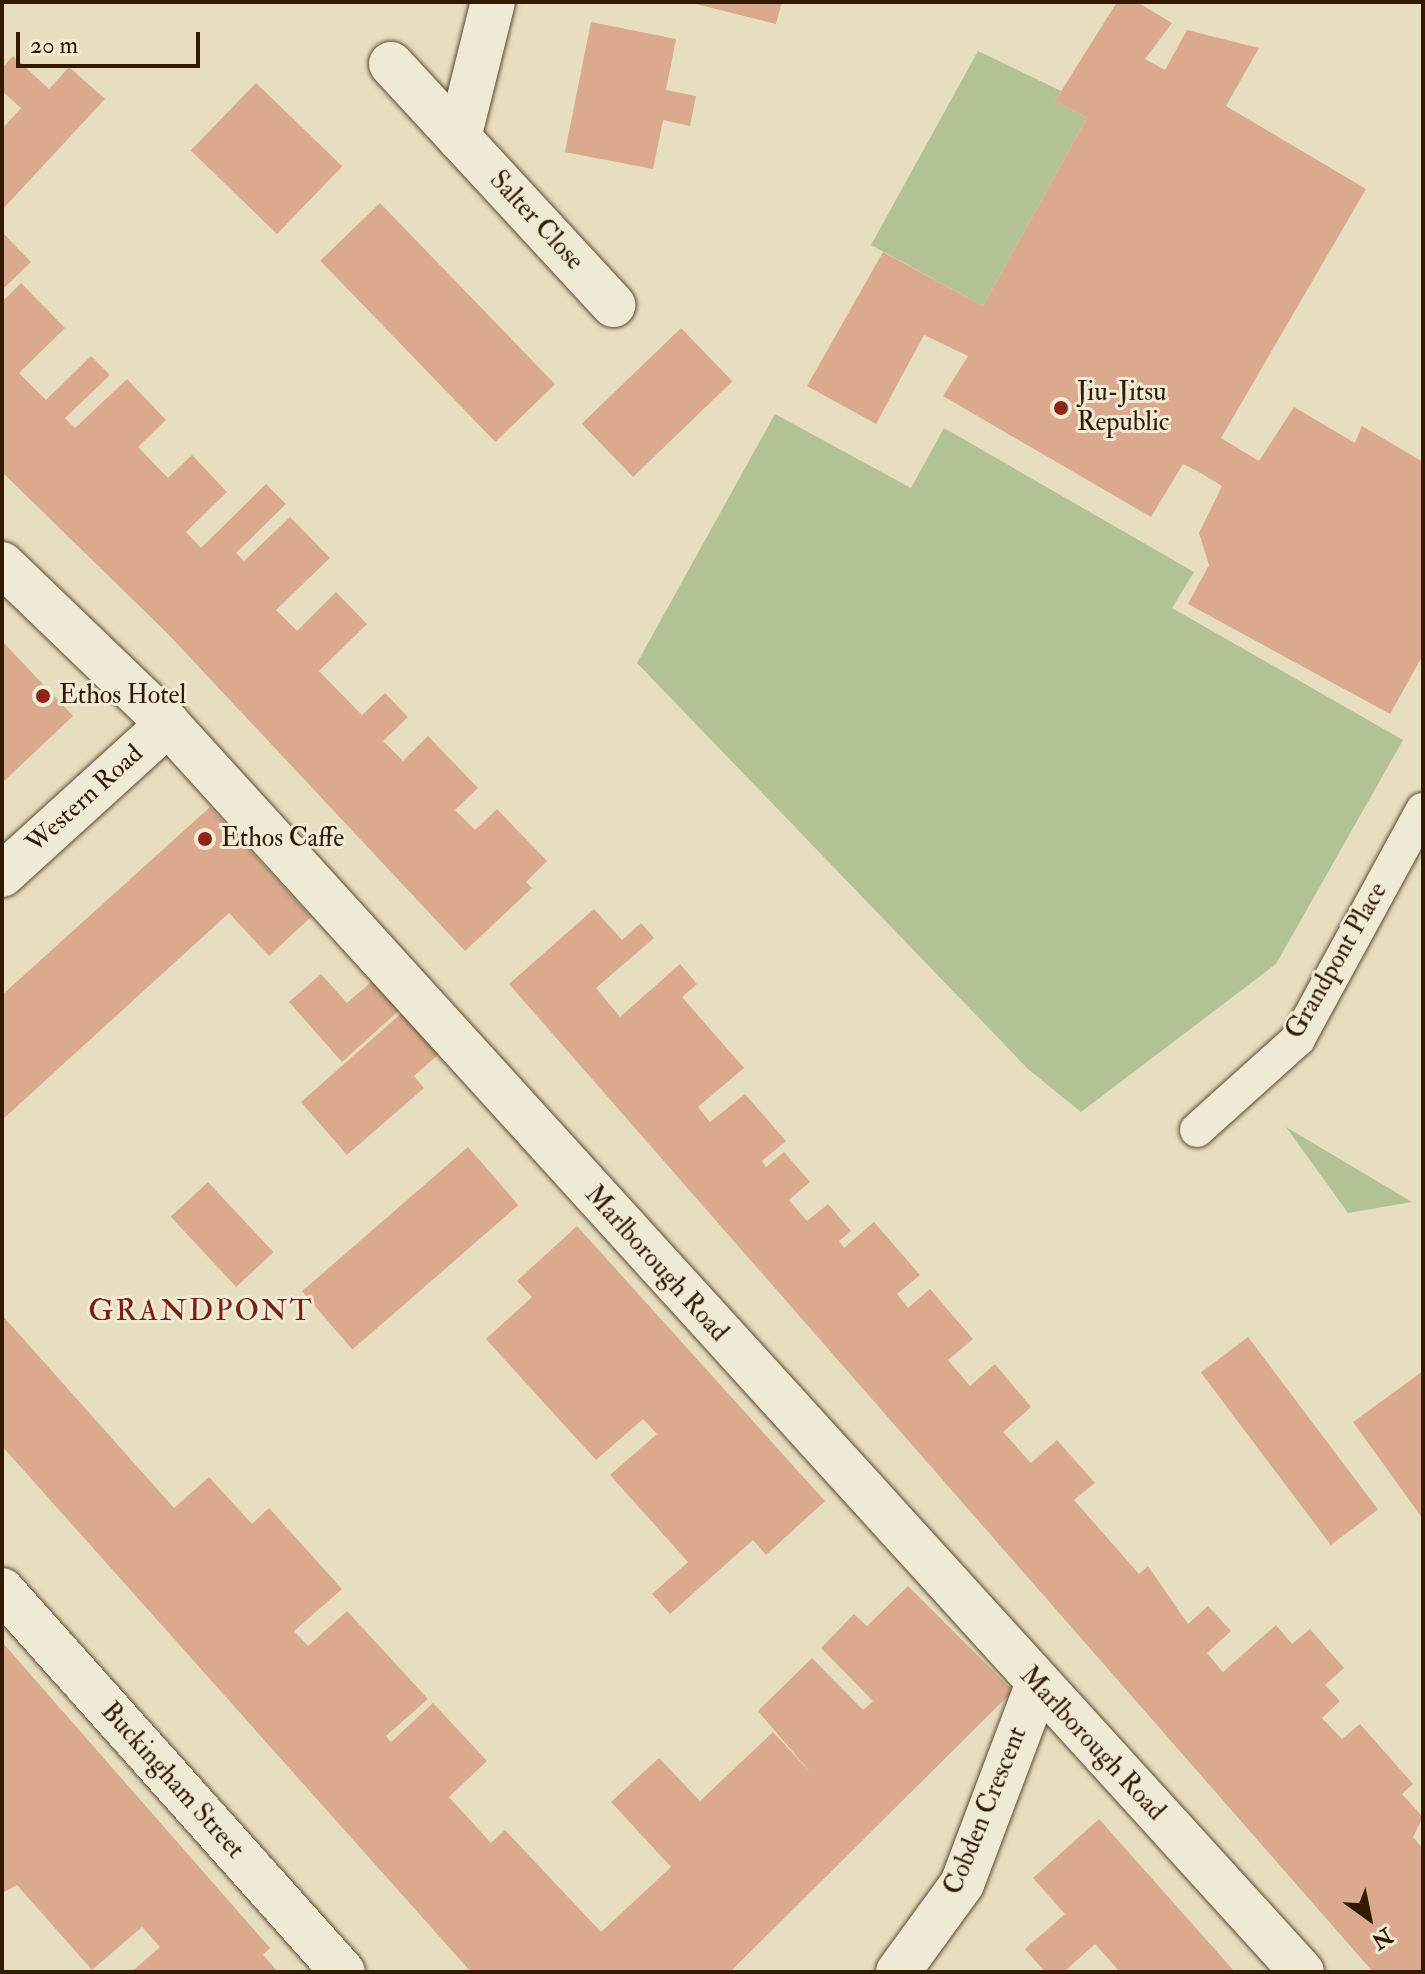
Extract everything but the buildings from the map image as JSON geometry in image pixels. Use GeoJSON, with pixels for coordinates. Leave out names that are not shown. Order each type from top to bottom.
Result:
{"type":"FeatureCollection","features":[{"type":"Feature","properties":{"kind":"street"},"geometry":{"type":"LineString","coordinates":[[459,138],[493,2]]}},
{"type":"Feature","properties":{"kind":"street","name":"Salter Close"},"geometry":{"type":"LineString","coordinates":[[391,64],[613,305]]}},
{"type":"Feature","properties":{"kind":"street","name":"Marlborough Road"},"geometry":{"type":"LineString","coordinates":[[2,564],[168,724],[1037,1685],[1302,1972]]}},
{"type":"Feature","properties":{"kind":"street","name":"Western Road"},"geometry":{"type":"LineString","coordinates":[[2,875],[168,724]]}},
{"type":"Feature","properties":{"kind":"street","name":"Buckingham Street"},"geometry":{"type":"LineString","coordinates":[[2,1590],[343,1972]]}},
{"type":"Feature","properties":{"kind":"street","name":"Cobden Crescent"},"geometry":{"type":"LineString","coordinates":[[898,1972],[962,1884],[1037,1685]]}},
{"type":"Feature","properties":{"kind":"lane","name":"Grandpont Place"},"geometry":{"type":"LineString","coordinates":[[1197,1130],[1298,1039],[1423,810]]}},
{"type":"Feature","properties":{"kind":"green space"},"geometry":{"type":"Polygon","coordinates":[[[978,51],[1061,91],[1055,101],[1087,118],[983,306],[871,245],[978,51]]]}},
{"type":"Feature","properties":{"kind":"green space"},"geometry":{"type":"Polygon","coordinates":[[[775,414],[911,488],[944,428],[1194,572],[1172,608],[1403,740],[1276,964],[1081,1112],[1028,1069],[637,663],[775,414]]]}},
{"type":"Feature","properties":{"kind":"green space"},"geometry":{"type":"Polygon","coordinates":[[[1286,1127],[1412,1202],[1348,1213],[1286,1127]]]}},
{"type":"Feature","properties":{"kind":"place","name":"Jiu-Jitsu Republic"},"geometry":{"type":"Point","coordinates":[1061,408]}},
{"type":"Feature","properties":{"kind":"place","name":"Ethos Hotel"},"geometry":{"type":"Point","coordinates":[43,696]}},
{"type":"Feature","properties":{"kind":"place","name":"Ethos Caffe"},"geometry":{"type":"Point","coordinates":[205,839]}},
{"type":"Feature","properties":{"kind":"district","name":"GRANDPONT"},"geometry":{"type":"Point","coordinates":[201,1311]}}]}
